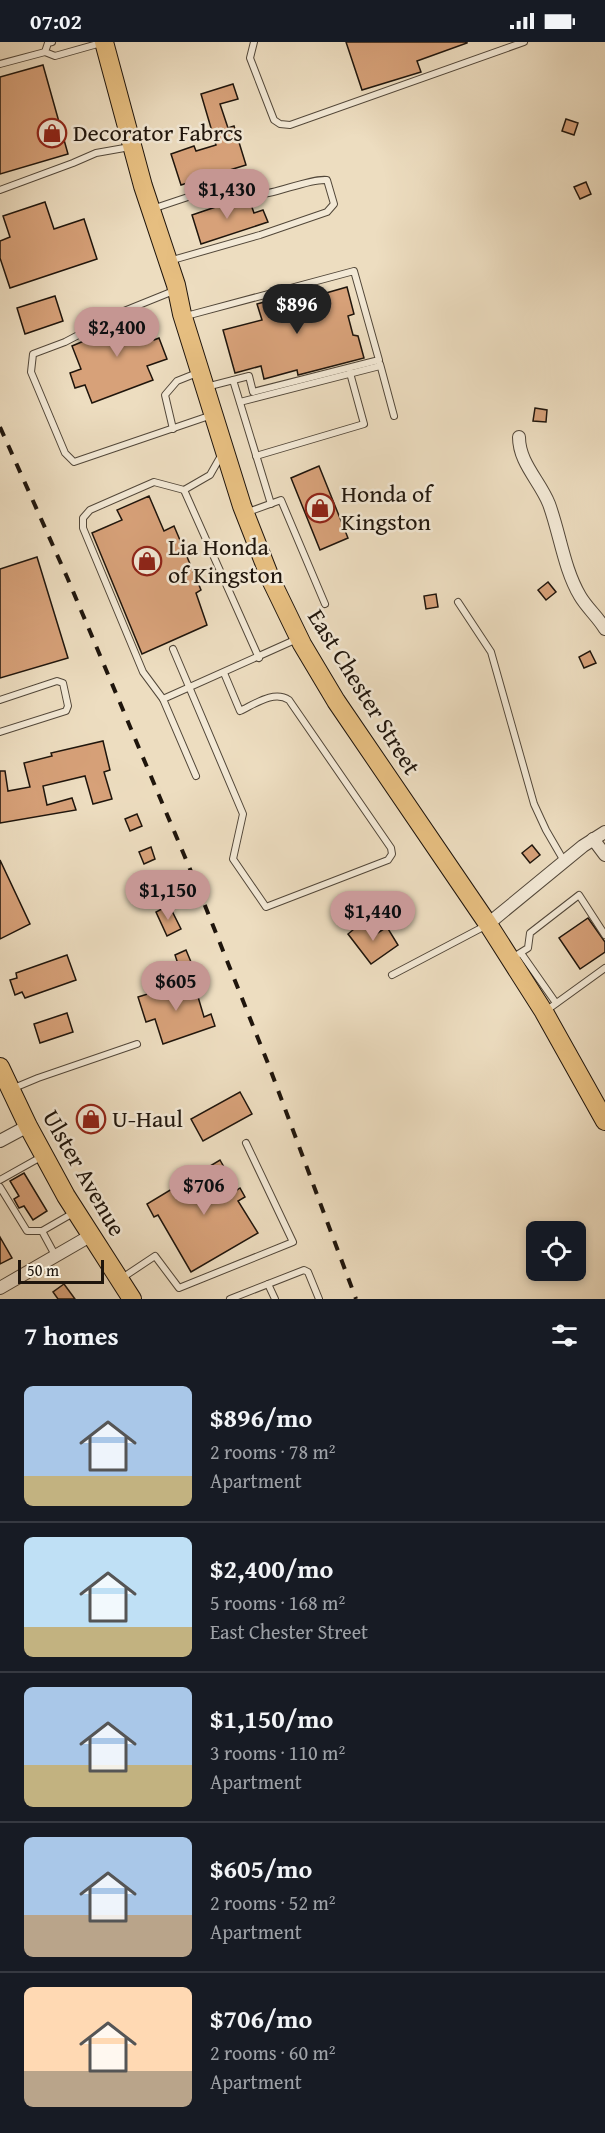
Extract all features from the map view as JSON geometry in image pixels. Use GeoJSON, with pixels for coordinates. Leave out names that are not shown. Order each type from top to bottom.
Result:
{"type":"FeatureCollection","features":[{"type":"Feature","properties":{"kind":"main road","name":"East Chester Street"},"geometry":{"type":"LineString","coordinates":[[104,42],[151,209],[224,450],[245,514],[271,580],[336,702],[488,924],[516,956],[550,1008],[605,1121]]}},
{"type":"Feature","properties":{"kind":"main road","name":"Ulster Avenue"},"geometry":{"type":"LineString","coordinates":[[0,1067],[28,1126],[76,1212],[132,1299]]}},
{"type":"Feature","properties":{"kind":"street"},"geometry":{"type":"LineString","coordinates":[[519,437],[522,455],[549,502],[570,574],[580,596],[600,619],[605,629]]}},
{"type":"Feature","properties":{"kind":"street"},"geometry":{"type":"LineString","coordinates":[[488,924],[565,861],[605,832]]}},
{"type":"Feature","properties":{"kind":"street"},"geometry":{"type":"LineString","coordinates":[[593,839],[605,855]]}},
{"type":"Feature","properties":{"kind":"street"},"geometry":{"type":"LineString","coordinates":[[0,1141],[28,1126]]}},
{"type":"Feature","properties":{"kind":"street"},"geometry":{"type":"LineString","coordinates":[[0,1288],[90,1236]]}},
{"type":"Feature","properties":{"kind":"lane"},"geometry":{"type":"LineString","coordinates":[[45,52],[48,43],[52,42]]}},
{"type":"Feature","properties":{"kind":"lane"},"geometry":{"type":"LineString","coordinates":[[0,64],[45,52],[54,56],[104,42]]}},
{"type":"Feature","properties":{"kind":"lane"},"geometry":{"type":"LineString","coordinates":[[254,42],[250,57],[274,120],[280,124],[290,124],[524,42]]}},
{"type":"Feature","properties":{"kind":"lane"},"geometry":{"type":"LineString","coordinates":[[0,190],[96,153],[133,147]]}},
{"type":"Feature","properties":{"kind":"lane"},"geometry":{"type":"LineString","coordinates":[[151,209],[234,182],[244,183],[253,193],[263,195],[316,179],[327,180],[334,204],[327,212],[260,235],[168,261]]}},
{"type":"Feature","properties":{"kind":"lane"},"geometry":{"type":"LineString","coordinates":[[183,317],[354,271],[394,416]]}},
{"type":"Feature","properties":{"kind":"lane"},"geometry":{"type":"LineString","coordinates":[[177,290],[124,311],[65,342],[33,354],[31,372],[65,453],[74,462],[213,414]]}},
{"type":"Feature","properties":{"kind":"lane"},"geometry":{"type":"LineString","coordinates":[[173,429],[165,395],[177,381],[233,380],[249,376],[253,392],[379,363]]}},
{"type":"Feature","properties":{"kind":"lane"},"geometry":{"type":"LineString","coordinates":[[240,402],[379,363]]}},
{"type":"Feature","properties":{"kind":"lane"},"geometry":{"type":"LineString","coordinates":[[256,456],[364,424],[350,373]]}},
{"type":"Feature","properties":{"kind":"lane"},"geometry":{"type":"LineString","coordinates":[[233,380],[271,504]]}},
{"type":"Feature","properties":{"kind":"lane"},"geometry":{"type":"LineString","coordinates":[[196,776],[163,699],[143,672],[83,528],[83,518],[90,510],[154,482],[184,490],[210,475],[224,450]]}},
{"type":"Feature","properties":{"kind":"lane"},"geometry":{"type":"LineString","coordinates":[[184,490],[259,658]]}},
{"type":"Feature","properties":{"kind":"lane"},"geometry":{"type":"LineString","coordinates":[[245,514],[281,500],[325,604]]}},
{"type":"Feature","properties":{"kind":"lane"},"geometry":{"type":"LineString","coordinates":[[458,602],[491,652],[534,804],[546,830],[565,861]]}},
{"type":"Feature","properties":{"kind":"lane"},"geometry":{"type":"LineString","coordinates":[[163,699],[300,638]]}},
{"type":"Feature","properties":{"kind":"lane"},"geometry":{"type":"LineString","coordinates":[[172,650],[243,814],[233,859],[266,907],[388,860],[392,854],[391,848],[289,700],[282,696],[273,696],[240,711],[224,673]]}},
{"type":"Feature","properties":{"kind":"lane"},"geometry":{"type":"LineString","coordinates":[[0,700],[57,681],[63,683],[68,706],[66,711],[48,718],[0,732]]}},
{"type":"Feature","properties":{"kind":"lane"},"geometry":{"type":"LineString","coordinates":[[516,956],[528,948],[530,933],[579,895],[605,935]]}},
{"type":"Feature","properties":{"kind":"lane"},"geometry":{"type":"LineString","coordinates":[[392,975],[488,924]]}},
{"type":"Feature","properties":{"kind":"lane"},"geometry":{"type":"LineString","coordinates":[[550,1008],[605,968]]}},
{"type":"Feature","properties":{"kind":"lane"},"geometry":{"type":"LineString","coordinates":[[11,1090],[38,1078],[137,1044]]}},
{"type":"Feature","properties":{"kind":"lane"},"geometry":{"type":"LineString","coordinates":[[119,1280],[155,1256],[179,1288],[292,1242],[246,1143]]}},
{"type":"Feature","properties":{"kind":"lane"},"geometry":{"type":"LineString","coordinates":[[0,1180],[44,1155]]}},
{"type":"Feature","properties":{"kind":"lane"},"geometry":{"type":"LineString","coordinates":[[0,1187],[27,1231],[42,1231],[76,1212]]}},
{"type":"Feature","properties":{"kind":"lane"},"geometry":{"type":"LineString","coordinates":[[42,1231],[55,1255]]}},
{"type":"Feature","properties":{"kind":"lane"},"geometry":{"type":"LineString","coordinates":[[230,1299],[304,1270],[308,1272],[319,1299]]}},
{"type":"Feature","properties":{"kind":"lane"},"geometry":{"type":"LineString","coordinates":[[268,1284],[275,1299]]}},
{"type":"Feature","properties":{"kind":"building"},"geometry":{"type":"Polygon","coordinates":[[[346,42],[467,43],[417,61],[421,72],[362,90],[346,42]]]}},
{"type":"Feature","properties":{"kind":"building"},"geometry":{"type":"Polygon","coordinates":[[[43,65],[68,154],[0,174],[0,77],[43,65]]]}},
{"type":"Feature","properties":{"kind":"building"},"geometry":{"type":"Polygon","coordinates":[[[233,84],[238,99],[220,104],[228,128],[234,126],[246,165],[181,185],[171,154],[194,146],[196,151],[216,145],[201,94],[233,84]]]}},
{"type":"Feature","properties":{"kind":"building"},"geometry":{"type":"Polygon","coordinates":[[[566,119],[578,123],[574,135],[562,131],[566,119]]]}},
{"type":"Feature","properties":{"kind":"building"},"geometry":{"type":"Polygon","coordinates":[[[586,182],[591,194],[580,199],[574,187],[586,182]]]}},
{"type":"Feature","properties":{"kind":"building"},"geometry":{"type":"Polygon","coordinates":[[[248,196],[254,213],[263,210],[268,222],[201,244],[192,215],[248,196]]]}},
{"type":"Feature","properties":{"kind":"building"},"geometry":{"type":"Polygon","coordinates":[[[45,202],[54,229],[84,219],[97,259],[10,288],[0,258],[0,241],[10,237],[3,216],[45,202]]]}},
{"type":"Feature","properties":{"kind":"building"},"geometry":{"type":"Polygon","coordinates":[[[347,287],[354,314],[348,316],[353,335],[358,336],[364,358],[298,375],[297,370],[264,379],[261,366],[235,373],[223,330],[262,320],[257,304],[303,291],[305,299],[347,287]]]}},
{"type":"Feature","properties":{"kind":"building"},"geometry":{"type":"Polygon","coordinates":[[[55,296],[63,321],[25,334],[17,308],[55,296]]]}},
{"type":"Feature","properties":{"kind":"building"},"geometry":{"type":"Polygon","coordinates":[[[144,312],[154,340],[159,338],[167,359],[147,366],[153,380],[92,403],[85,385],[75,388],[70,373],[81,369],[72,346],[96,336],[96,332],[108,326],[144,312]]]}},
{"type":"Feature","properties":{"kind":"building"},"geometry":{"type":"Polygon","coordinates":[[[535,408],[547,410],[546,422],[533,421],[535,408]]]}},
{"type":"Feature","properties":{"kind":"building","name":"Honda of Kingston"},"geometry":{"type":"Polygon","coordinates":[[[319,466],[348,538],[320,550],[291,478],[319,466]]]}},
{"type":"Feature","properties":{"kind":"building","name":"Lia Honda of Kingston"},"geometry":{"type":"Polygon","coordinates":[[[149,496],[164,531],[174,526],[201,590],[196,593],[207,625],[142,654],[92,533],[122,520],[117,510],[149,496]]]}},
{"type":"Feature","properties":{"kind":"building"},"geometry":{"type":"Polygon","coordinates":[[[37,557],[68,658],[0,678],[0,569],[37,557]]]}},
{"type":"Feature","properties":{"kind":"building"},"geometry":{"type":"Polygon","coordinates":[[[548,582],[556,592],[546,600],[538,590],[548,582]]]}},
{"type":"Feature","properties":{"kind":"building"},"geometry":{"type":"Polygon","coordinates":[[[436,594],[438,607],[426,609],[424,596],[436,594]]]}},
{"type":"Feature","properties":{"kind":"building"},"geometry":{"type":"Polygon","coordinates":[[[590,651],[596,663],[584,668],[579,657],[590,651]]]}},
{"type":"Feature","properties":{"kind":"building"},"geometry":{"type":"Polygon","coordinates":[[[103,741],[110,770],[104,772],[112,799],[93,804],[85,776],[43,786],[47,805],[72,798],[76,810],[0,823],[0,771],[5,771],[8,791],[30,787],[24,763],[52,756],[51,753],[103,741]]]}},
{"type":"Feature","properties":{"kind":"building"},"geometry":{"type":"Polygon","coordinates":[[[137,814],[142,826],[130,831],[125,819],[137,814]]]}},
{"type":"Feature","properties":{"kind":"building"},"geometry":{"type":"Polygon","coordinates":[[[532,845],[540,855],[530,863],[522,853],[532,845]]]}},
{"type":"Feature","properties":{"kind":"building"},"geometry":{"type":"Polygon","coordinates":[[[151,847],[155,859],[144,864],[139,852],[151,847]]]}},
{"type":"Feature","properties":{"kind":"building"},"geometry":{"type":"Polygon","coordinates":[[[0,860],[30,924],[0,939],[0,860]]]}},
{"type":"Feature","properties":{"kind":"building"},"geometry":{"type":"Polygon","coordinates":[[[163,875],[168,887],[156,892],[151,880],[163,875]]]}},
{"type":"Feature","properties":{"kind":"building"},"geometry":{"type":"Polygon","coordinates":[[[169,905],[181,929],[167,936],[156,912],[169,905]]]}},
{"type":"Feature","properties":{"kind":"building"},"geometry":{"type":"Polygon","coordinates":[[[588,918],[605,942],[605,952],[580,969],[559,938],[588,918]]]}},
{"type":"Feature","properties":{"kind":"building"},"geometry":{"type":"Polygon","coordinates":[[[365,920],[376,934],[387,927],[398,945],[371,964],[348,934],[365,920]]]}},
{"type":"Feature","properties":{"kind":"building"},"geometry":{"type":"Polygon","coordinates":[[[186,950],[191,962],[179,967],[175,955],[186,950]]]}},
{"type":"Feature","properties":{"kind":"building"},"geometry":{"type":"Polygon","coordinates":[[[67,955],[76,980],[25,998],[22,992],[15,995],[10,980],[17,978],[16,973],[67,955]]]}},
{"type":"Feature","properties":{"kind":"building"},"geometry":{"type":"Polygon","coordinates":[[[193,980],[204,1017],[211,1014],[215,1026],[163,1044],[155,1019],[146,1022],[138,997],[193,980]]]}},
{"type":"Feature","properties":{"kind":"building"},"geometry":{"type":"Polygon","coordinates":[[[67,1013],[73,1032],[40,1043],[34,1024],[67,1013]]]}},
{"type":"Feature","properties":{"kind":"building"},"geometry":{"type":"Polygon","coordinates":[[[240,1092],[252,1114],[203,1141],[191,1119],[240,1092]]]}},
{"type":"Feature","properties":{"kind":"building","name":"U-Haul"},"geometry":{"type":"Polygon","coordinates":[[[92,1106],[102,1126],[89,1132],[79,1113],[92,1106]]]}},
{"type":"Feature","properties":{"kind":"building"},"geometry":{"type":"Polygon","coordinates":[[[220,1160],[237,1190],[240,1188],[245,1197],[238,1201],[258,1233],[191,1272],[158,1215],[154,1217],[147,1204],[220,1160]]]}},
{"type":"Feature","properties":{"kind":"building"},"geometry":{"type":"Polygon","coordinates":[[[24,1173],[47,1211],[33,1220],[24,1206],[19,1208],[14,1199],[19,1196],[10,1181],[24,1173]]]}},
{"type":"Feature","properties":{"kind":"building"},"geometry":{"type":"Polygon","coordinates":[[[0,1237],[12,1258],[0,1264],[0,1237]]]}},
{"type":"Feature","properties":{"kind":"building"},"geometry":{"type":"Polygon","coordinates":[[[64,1284],[75,1299],[58,1299],[53,1292],[64,1284]]]}},
{"type":"Feature","properties":{"kind":"railway"},"geometry":{"type":"LineString","coordinates":[[0,427],[67,577],[198,888],[269,1066],[356,1299]]}},
{"type":"Feature","properties":{"kind":"place","name":"Decorator Fabrcs"},"geometry":{"type":"Point","coordinates":[52,133]}},
{"type":"Feature","properties":{"kind":"place","name":"Honda of Kingston"},"geometry":{"type":"Point","coordinates":[320,508]}},
{"type":"Feature","properties":{"kind":"place","name":"Lia Honda of Kingston"},"geometry":{"type":"Point","coordinates":[147,561]}},
{"type":"Feature","properties":{"kind":"place","name":"U-Haul"},"geometry":{"type":"Point","coordinates":[91,1119]}}]}
